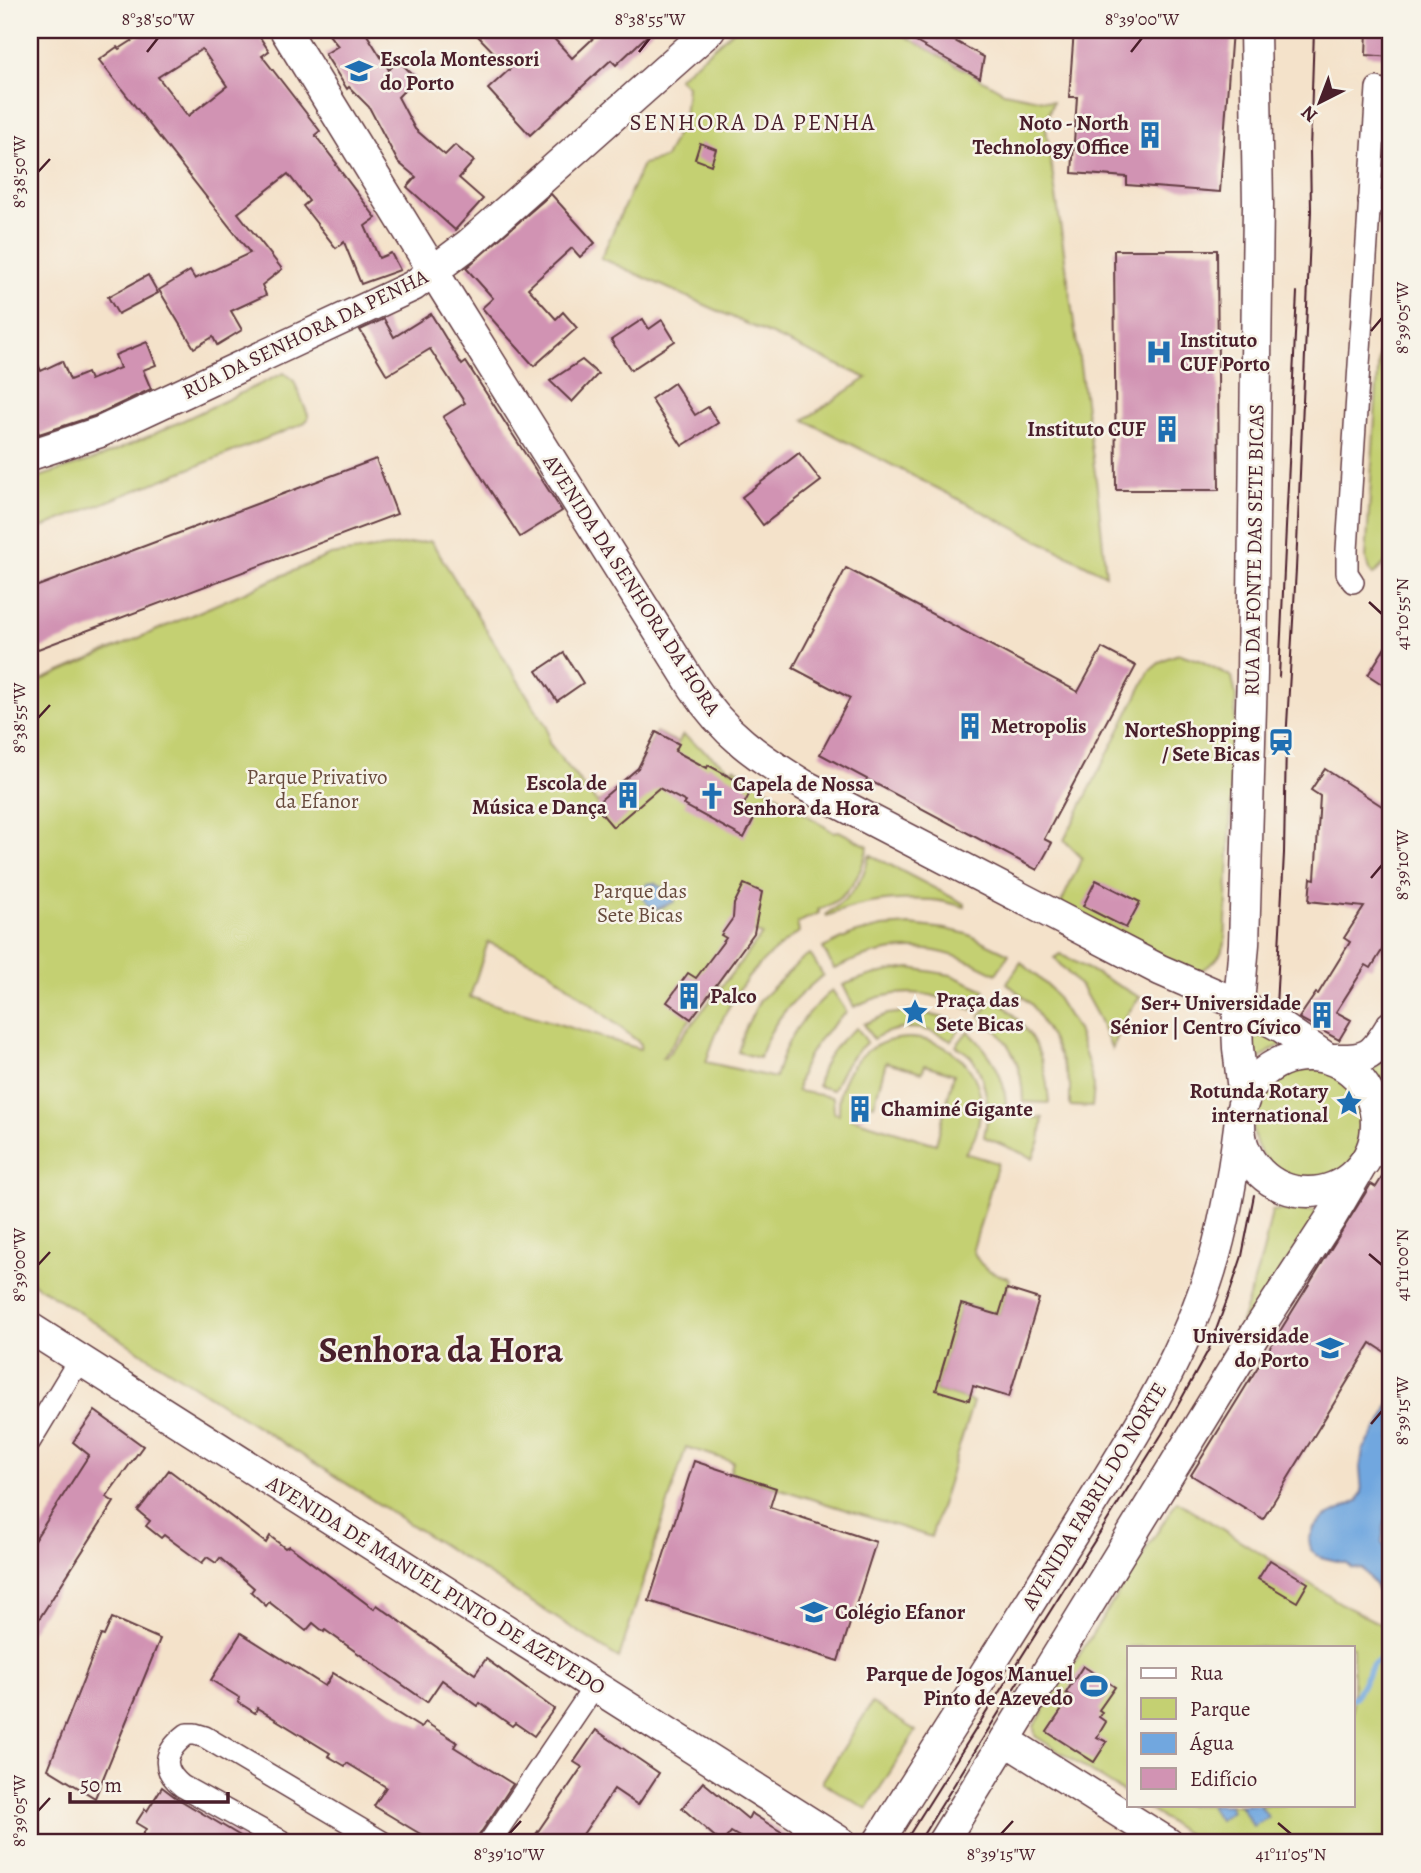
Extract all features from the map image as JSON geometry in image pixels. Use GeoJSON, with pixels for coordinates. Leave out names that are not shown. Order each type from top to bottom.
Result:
{"type":"FeatureCollection","features":[{"type":"Feature","properties":{"kind":"main road","name":"AVENIDA DA SENHORA DA HORA"},"geometry":{"type":"LineString","coordinates":[[285,30],[694,688],[713,715],[738,740],[769,764],[804,785],[1184,982],[1238,1015],[1283,1028],[1329,1058]]}},
{"type":"Feature","properties":{"kind":"main road","name":"RUA DA SENHORA DA PENHA"},"geometry":{"type":"LineString","coordinates":[[30,455],[100,432],[413,286],[463,249],[710,30]]}},
{"type":"Feature","properties":{"kind":"main road","name":"RUA DA FONTE DAS SETE BICAS"},"geometry":{"type":"LineString","coordinates":[[1242,1109],[1237,1048],[1244,944],[1256,461],[1258,205],[1255,30]]}},
{"type":"Feature","properties":{"kind":"main road"},"geometry":{"type":"LineString","coordinates":[[1184,982],[1204,981],[1218,975],[1227,968],[1244,944]]}},
{"type":"Feature","properties":{"kind":"main road"},"geometry":{"type":"LineString","coordinates":[[1380,1141],[1343,1183],[1323,1191],[1302,1192],[1282,1187],[1264,1176],[1250,1160],[1242,1140],[1242,1109],[1254,1081],[1269,1067],[1287,1058],[1308,1055],[1359,1059],[1382,1041],[1391,1026]]}},
{"type":"Feature","properties":{"kind":"main road"},"geometry":{"type":"LineString","coordinates":[[942,1843],[1255,1334],[1380,1141],[1374,1105],[1364,1084],[1349,1068],[1329,1058]]}},
{"type":"Feature","properties":{"kind":"main road","name":"AVENIDA FABRIL DO NORTE"},"geometry":{"type":"LineString","coordinates":[[878,1843],[1139,1429],[1163,1384],[1207,1281],[1228,1195],[1242,1109]]}},
{"type":"Feature","properties":{"kind":"main road","name":"AVENIDA DE MANUEL PINTO DE AZEVEDO"},"geometry":{"type":"LineString","coordinates":[[30,1328],[842,1843]]}},
{"type":"Feature","properties":{"kind":"main road"},"geometry":{"type":"LineString","coordinates":[[1005,1740],[1168,1843]]}},
{"type":"Feature","properties":{"kind":"street"},"geometry":{"type":"LineString","coordinates":[[1353,582],[1348,573],[1347,550],[1377,89]]}},
{"type":"Feature","properties":{"kind":"street"},"geometry":{"type":"LineString","coordinates":[[1369,201],[1391,202]]}},
{"type":"Feature","properties":{"kind":"street"},"geometry":{"type":"LineString","coordinates":[[30,1441],[79,1360]]}},
{"type":"Feature","properties":{"kind":"street"},"geometry":{"type":"LineString","coordinates":[[489,1843],[595,1686]]}},
{"type":"Feature","properties":{"kind":"street"},"geometry":{"type":"LineString","coordinates":[[285,1843],[182,1786],[173,1778],[167,1769],[168,1761],[171,1750],[178,1741],[187,1734],[205,1737],[361,1837],[384,1843]]}},
{"type":"Feature","properties":{"kind":"green space"},"geometry":{"type":"Polygon","coordinates":[[[734,30],[894,30],[1004,92],[1053,102],[1045,123],[1097,487],[1106,575],[804,420],[867,378],[601,258],[643,164],[665,158],[684,118],[687,86],[678,78],[734,30]]]}},
{"type":"Feature","properties":{"kind":"green space"},"geometry":{"type":"Polygon","coordinates":[[[1391,235],[1391,557],[1373,575],[1366,558],[1386,246],[1391,235]]]}},
{"type":"Feature","properties":{"kind":"green space"},"geometry":{"type":"Polygon","coordinates":[[[284,373],[294,381],[308,415],[303,424],[30,532],[30,480],[101,457],[284,373]]]}},
{"type":"Feature","properties":{"kind":"green space"},"geometry":{"type":"Polygon","coordinates":[[[431,541],[547,727],[549,743],[597,803],[634,776],[656,732],[678,743],[683,735],[731,770],[734,767],[833,832],[839,831],[868,846],[862,867],[846,893],[818,910],[819,913],[797,923],[799,932],[765,959],[740,988],[722,1021],[706,1062],[775,1078],[784,1051],[796,1030],[832,990],[847,1012],[829,1029],[808,1056],[797,1091],[833,1097],[834,1113],[839,1114],[840,1093],[848,1073],[860,1057],[876,1046],[913,1038],[950,1050],[966,1064],[973,1075],[980,1094],[981,1107],[976,1135],[965,1153],[998,1163],[973,1249],[983,1265],[1010,1279],[999,1315],[961,1304],[936,1390],[973,1402],[931,1537],[730,1473],[733,1462],[686,1447],[619,1658],[30,1281],[30,685],[330,555],[431,541]],[[754,932],[662,1058],[665,1058],[762,935],[754,932]],[[488,942],[470,997],[640,1049],[641,1044],[547,969],[488,942]],[[886,1062],[874,1105],[858,1100],[852,1105],[851,1118],[936,1144],[954,1074],[925,1065],[922,1072],[886,1062]]]}},
{"type":"Feature","properties":{"kind":"green space"},"geometry":{"type":"Polygon","coordinates":[[[1180,654],[1232,677],[1236,696],[1225,944],[1214,962],[1195,972],[1060,905],[1082,858],[1064,840],[1149,672],[1163,660],[1180,654]]]}},
{"type":"Feature","properties":{"kind":"green space"},"geometry":{"type":"Polygon","coordinates":[[[871,855],[965,904],[965,907],[932,900],[892,900],[852,907],[827,916],[826,914],[854,890],[871,855]]]}},
{"type":"Feature","properties":{"kind":"green space"},"geometry":{"type":"Polygon","coordinates":[[[910,925],[967,934],[1009,954],[996,974],[955,956],[916,949],[876,953],[834,969],[823,948],[853,934],[882,927],[910,925]]]}},
{"type":"Feature","properties":{"kind":"green space"},"geometry":{"type":"Polygon","coordinates":[[[810,954],[823,975],[802,993],[777,1021],[759,1058],[738,1052],[746,1027],[760,1000],[810,954]]]}},
{"type":"Feature","properties":{"kind":"green space"},"geometry":{"type":"Polygon","coordinates":[[[1060,954],[1140,997],[1128,1013],[1112,1049],[1082,988],[1054,958],[1060,954]]]}},
{"type":"Feature","properties":{"kind":"green space"},"geometry":{"type":"Polygon","coordinates":[[[1021,962],[1052,990],[1077,1030],[1094,1086],[1092,1107],[1070,1106],[1070,1085],[1054,1043],[1032,1005],[1007,983],[1021,962]]]}},
{"type":"Feature","properties":{"kind":"green space"},"geometry":{"type":"Polygon","coordinates":[[[910,968],[951,975],[985,990],[971,1010],[942,998],[913,993],[883,996],[854,1007],[843,985],[876,974],[910,968]]]}},
{"type":"Feature","properties":{"kind":"green space"},"geometry":{"type":"Polygon","coordinates":[[[995,997],[1019,1021],[1035,1044],[1044,1070],[1049,1103],[1023,1102],[1020,1076],[1013,1053],[999,1034],[980,1016],[995,997]]]}},
{"type":"Feature","properties":{"kind":"green space"},"geometry":{"type":"Polygon","coordinates":[[[915,1011],[952,1020],[962,1026],[951,1041],[933,1032],[916,1028],[893,1030],[873,1039],[864,1024],[888,1014],[915,1011]]]}},
{"type":"Feature","properties":{"kind":"green space"},"geometry":{"type":"Polygon","coordinates":[[[1268,1025],[1284,1044],[1253,1064],[1243,1052],[1268,1025]]]}},
{"type":"Feature","properties":{"kind":"green space"},"geometry":{"type":"Polygon","coordinates":[[[857,1028],[867,1042],[847,1064],[833,1090],[818,1086],[831,1052],[857,1028]]]}},
{"type":"Feature","properties":{"kind":"green space"},"geometry":{"type":"Polygon","coordinates":[[[968,1031],[996,1066],[1003,1086],[1006,1108],[988,1108],[978,1068],[971,1057],[956,1046],[968,1031]]]}},
{"type":"Feature","properties":{"kind":"green space"},"geometry":{"type":"Polygon","coordinates":[[[1388,1053],[1391,1055],[1391,1113],[1388,1118],[1382,1094],[1368,1072],[1379,1065],[1388,1053]]]}},
{"type":"Feature","properties":{"kind":"green space"},"geometry":{"type":"Polygon","coordinates":[[[1309,1068],[1330,1072],[1349,1084],[1361,1103],[1365,1124],[1361,1145],[1349,1164],[1330,1176],[1309,1180],[1288,1176],[1269,1164],[1257,1145],[1253,1124],[1257,1103],[1269,1084],[1288,1072],[1309,1068]]]}},
{"type":"Feature","properties":{"kind":"green space"},"geometry":{"type":"Polygon","coordinates":[[[988,1114],[1043,1118],[1040,1141],[1033,1158],[984,1137],[988,1114]]]}},
{"type":"Feature","properties":{"kind":"green space"},"geometry":{"type":"Polygon","coordinates":[[[1272,1211],[1321,1211],[1236,1338],[1263,1253],[1272,1211]]]}},
{"type":"Feature","properties":{"kind":"green space","name":"Parque de Jogos Manuel Pinto de Azevedo"},"geometry":{"type":"Polygon","coordinates":[[[1177,1501],[1347,1607],[1384,1626],[1391,1618],[1391,1843],[1201,1843],[1144,1806],[1354,1806],[1354,1646],[1127,1646],[1127,1795],[1035,1736],[1034,1726],[1177,1501]]]}},
{"type":"Feature","properties":{"kind":"green space"},"geometry":{"type":"Polygon","coordinates":[[[872,1703],[916,1731],[867,1809],[822,1782],[872,1703]]]}},
{"type":"Feature","properties":{"kind":"water"},"geometry":{"type":"Polygon","coordinates":[[[654,883],[671,893],[674,902],[657,909],[651,907],[642,892],[647,884],[654,883]]]}},
{"type":"Feature","properties":{"kind":"water"},"geometry":{"type":"Polygon","coordinates":[[[1391,1397],[1391,1500],[1382,1543],[1391,1553],[1391,1612],[1387,1610],[1375,1585],[1362,1569],[1320,1557],[1311,1550],[1309,1540],[1314,1528],[1325,1517],[1358,1501],[1362,1493],[1360,1468],[1363,1450],[1385,1416],[1391,1397]]]}},
{"type":"Feature","properties":{"kind":"water"},"geometry":{"type":"Polygon","coordinates":[[[1210,1806],[1230,1806],[1232,1811],[1219,1820],[1210,1806]]]}},
{"type":"Feature","properties":{"kind":"water"},"geometry":{"type":"Polygon","coordinates":[[[1241,1806],[1261,1806],[1268,1817],[1253,1826],[1241,1806]]]}},
{"type":"Feature","properties":{"kind":"building"},"geometry":{"type":"Polygon","coordinates":[[[149,30],[255,30],[269,51],[262,56],[320,131],[315,135],[376,218],[365,226],[379,258],[391,253],[400,270],[361,284],[344,242],[336,248],[303,206],[309,201],[288,174],[238,213],[282,269],[262,285],[266,295],[231,311],[242,330],[217,345],[213,337],[194,348],[159,290],[190,271],[195,279],[250,253],[99,60],[117,47],[119,49],[149,30]],[[202,49],[158,77],[188,116],[227,86],[202,49]]]}},
{"type":"Feature","properties":{"kind":"building"},"geometry":{"type":"Polygon","coordinates":[[[325,30],[364,30],[389,70],[398,60],[416,78],[398,97],[415,129],[445,155],[455,145],[474,161],[459,178],[483,199],[455,230],[407,187],[416,177],[398,162],[369,107],[349,87],[347,89],[325,54],[338,46],[325,30]]]}},
{"type":"Feature","properties":{"kind":"building"},"geometry":{"type":"Polygon","coordinates":[[[472,30],[546,30],[572,58],[602,30],[653,30],[616,65],[611,60],[530,135],[488,89],[510,69],[472,30]]]}},
{"type":"Feature","properties":{"kind":"building"},"geometry":{"type":"Polygon","coordinates":[[[917,30],[954,30],[953,40],[984,57],[980,78],[916,42],[917,30]]]}},
{"type":"Feature","properties":{"kind":"building","name":"Noto - North Technology Office"},"geometry":{"type":"Polygon","coordinates":[[[1074,30],[1232,30],[1220,192],[1127,185],[1127,177],[1072,173],[1077,97],[1069,97],[1074,30]]]}},
{"type":"Feature","properties":{"kind":"building"},"geometry":{"type":"Polygon","coordinates":[[[1367,30],[1391,30],[1391,57],[1366,55],[1367,30]]]}},
{"type":"Feature","properties":{"kind":"building"},"geometry":{"type":"Polygon","coordinates":[[[700,143],[716,149],[711,165],[695,159],[700,143]]]}},
{"type":"Feature","properties":{"kind":"building"},"geometry":{"type":"Polygon","coordinates":[[[551,194],[595,243],[580,257],[572,248],[528,288],[556,319],[563,312],[577,328],[534,366],[482,308],[493,298],[466,268],[551,194]]]}},
{"type":"Feature","properties":{"kind":"building","name":"Instituto CUF"},"geometry":{"type":"Polygon","coordinates":[[[1114,250],[1217,250],[1219,490],[1116,490],[1114,250]]]}},
{"type":"Feature","properties":{"kind":"building"},"geometry":{"type":"Polygon","coordinates":[[[148,275],[158,293],[118,314],[108,297],[148,275]]]}},
{"type":"Feature","properties":{"kind":"building"},"geometry":{"type":"Polygon","coordinates":[[[431,314],[462,365],[466,362],[562,511],[520,537],[443,417],[465,403],[430,349],[387,375],[360,330],[384,319],[394,337],[431,314]]]}},
{"type":"Feature","properties":{"kind":"building"},"geometry":{"type":"Polygon","coordinates":[[[643,319],[649,329],[662,320],[675,341],[631,370],[611,340],[643,319]]]}},
{"type":"Feature","properties":{"kind":"building"},"geometry":{"type":"Polygon","coordinates":[[[147,342],[156,365],[143,370],[151,389],[94,416],[39,434],[30,414],[30,348],[41,371],[62,361],[70,380],[87,373],[90,380],[120,368],[115,355],[147,342]]]}},
{"type":"Feature","properties":{"kind":"building"},"geometry":{"type":"Polygon","coordinates":[[[582,360],[598,374],[572,402],[550,381],[582,360]]]}},
{"type":"Feature","properties":{"kind":"building"},"geometry":{"type":"Polygon","coordinates":[[[674,383],[695,415],[708,407],[718,423],[682,446],[651,399],[674,383]]]}},
{"type":"Feature","properties":{"kind":"building"},"geometry":{"type":"Polygon","coordinates":[[[799,453],[821,481],[763,525],[742,497],[799,453]]]}},
{"type":"Feature","properties":{"kind":"building"},"geometry":{"type":"Polygon","coordinates":[[[376,459],[397,514],[30,652],[30,589],[376,459]]]}},
{"type":"Feature","properties":{"kind":"building","name":"Metropolis"},"geometry":{"type":"Polygon","coordinates":[[[846,568],[1078,692],[1102,648],[1136,666],[1044,839],[1052,843],[1037,870],[820,754],[850,698],[793,668],[846,568]]]}},
{"type":"Feature","properties":{"kind":"building"},"geometry":{"type":"Polygon","coordinates":[[[1391,638],[1391,690],[1368,675],[1391,638]]]}},
{"type":"Feature","properties":{"kind":"building"},"geometry":{"type":"Polygon","coordinates":[[[564,653],[583,683],[557,701],[537,671],[564,653]]]}},
{"type":"Feature","properties":{"kind":"building"},"geometry":{"type":"Polygon","coordinates":[[[656,732],[679,744],[675,751],[752,789],[743,806],[757,813],[744,838],[659,788],[613,827],[596,807],[599,805],[597,803],[638,768],[656,732]]]}},
{"type":"Feature","properties":{"kind":"building"},"geometry":{"type":"Polygon","coordinates":[[[1325,769],[1391,812],[1391,936],[1371,968],[1366,965],[1336,1012],[1351,1020],[1339,1040],[1299,1018],[1316,993],[1318,994],[1350,942],[1344,938],[1364,907],[1309,901],[1311,878],[1315,879],[1320,796],[1311,790],[1325,769]]]}},
{"type":"Feature","properties":{"kind":"building"},"geometry":{"type":"Polygon","coordinates":[[[1096,880],[1140,902],[1126,928],[1083,906],[1096,880]]]}},
{"type":"Feature","properties":{"kind":"building"},"geometry":{"type":"Polygon","coordinates":[[[744,884],[762,892],[754,933],[691,1019],[667,1002],[688,973],[696,978],[726,938],[721,935],[733,918],[734,904],[744,884]]]}},
{"type":"Feature","properties":{"kind":"building","name":"Chaminé Gigante"},"geometry":{"type":"Polygon","coordinates":[[[857,1102],[863,1102],[868,1110],[866,1116],[857,1118],[852,1113],[852,1107],[857,1102]]]}},
{"type":"Feature","properties":{"kind":"building"},"geometry":{"type":"Polygon","coordinates":[[[1391,1163],[1391,1356],[1371,1343],[1263,1519],[1191,1475],[1371,1184],[1376,1187],[1391,1163]]]}},
{"type":"Feature","properties":{"kind":"building"},"geometry":{"type":"Polygon","coordinates":[[[1007,1289],[1039,1299],[1009,1397],[973,1386],[969,1400],[936,1390],[961,1304],[999,1315],[1007,1289]]]}},
{"type":"Feature","properties":{"kind":"building"},"geometry":{"type":"Polygon","coordinates":[[[95,1411],[143,1446],[106,1497],[114,1502],[30,1633],[30,1547],[89,1455],[73,1442],[95,1411]]]}},
{"type":"Feature","properties":{"kind":"building"},"geometry":{"type":"Polygon","coordinates":[[[694,1461],[776,1488],[770,1507],[876,1542],[838,1661],[649,1601],[694,1461]]]}},
{"type":"Feature","properties":{"kind":"building"},"geometry":{"type":"Polygon","coordinates":[[[169,1470],[266,1543],[270,1536],[285,1548],[289,1546],[374,1609],[377,1605],[475,1674],[486,1659],[554,1709],[534,1736],[515,1723],[512,1726],[480,1703],[478,1706],[442,1680],[427,1702],[325,1630],[324,1632],[313,1623],[306,1631],[269,1602],[266,1606],[251,1592],[254,1588],[220,1558],[216,1563],[207,1557],[202,1563],[164,1535],[161,1538],[146,1526],[150,1521],[138,1511],[169,1470]]]}},
{"type":"Feature","properties":{"kind":"building"},"geometry":{"type":"Polygon","coordinates":[[[1270,1560],[1308,1583],[1297,1602],[1258,1579],[1270,1560]]]}},
{"type":"Feature","properties":{"kind":"building"},"geometry":{"type":"Polygon","coordinates":[[[112,1618],[160,1639],[95,1798],[48,1769],[101,1635],[104,1636],[112,1618]]]}},
{"type":"Feature","properties":{"kind":"building"},"geometry":{"type":"Polygon","coordinates":[[[241,1633],[325,1686],[333,1673],[421,1728],[425,1722],[457,1742],[454,1747],[513,1784],[474,1843],[436,1843],[374,1806],[386,1787],[347,1763],[345,1766],[328,1756],[330,1753],[257,1708],[255,1713],[238,1702],[240,1698],[211,1680],[241,1633]]]}},
{"type":"Feature","properties":{"kind":"building"},"geometry":{"type":"Polygon","coordinates":[[[1083,1666],[1115,1687],[1099,1710],[1102,1712],[1099,1717],[1106,1722],[1097,1737],[1107,1742],[1094,1762],[1047,1732],[1071,1696],[1066,1693],[1083,1666]]]}},
{"type":"Feature","properties":{"kind":"building"},"geometry":{"type":"Polygon","coordinates":[[[596,1730],[659,1773],[638,1805],[614,1789],[577,1843],[530,1843],[582,1767],[574,1762],[596,1730]]]}},
{"type":"Feature","properties":{"kind":"building"},"geometry":{"type":"Polygon","coordinates":[[[703,1782],[748,1819],[751,1813],[799,1843],[750,1843],[731,1832],[722,1843],[682,1808],[703,1782]]]}},
{"type":"Feature","properties":{"kind":"building"},"geometry":{"type":"Polygon","coordinates":[[[162,1787],[252,1843],[137,1843],[146,1829],[136,1823],[162,1787]]]}},
{"type":"Feature","properties":{"kind":"waterway"},"geometry":{"type":"LineString","coordinates":[[1354,1697],[1373,1664],[1391,1653]]}},
{"type":"Feature","properties":{"kind":"tram line"},"geometry":{"type":"LineString","coordinates":[[1276,1007],[1311,211],[1314,30]]}},
{"type":"Feature","properties":{"kind":"tram line"},"geometry":{"type":"LineString","coordinates":[[1279,677],[1297,292]]}},
{"type":"Feature","properties":{"kind":"tram line"},"geometry":{"type":"LineString","coordinates":[[904,1843],[1162,1434],[1209,1349],[1242,1256],[1254,1195]]}},
{"type":"Feature","properties":{"kind":"tram line"},"geometry":{"type":"LineString","coordinates":[[918,1843],[1024,1672]]}},
{"type":"Feature","properties":{"kind":"place","name":"Escola Montessori do Porto"},"geometry":{"type":"Point","coordinates":[359,71]}},
{"type":"Feature","properties":{"kind":"place","name":"Noto - North Technology Office"},"geometry":{"type":"Point","coordinates":[1150,135]}},
{"type":"Feature","properties":{"kind":"place","name":"Instituto CUF Porto"},"geometry":{"type":"Point","coordinates":[1159,352]}},
{"type":"Feature","properties":{"kind":"place","name":"Instituto CUF"},"geometry":{"type":"Point","coordinates":[1167,429]}},
{"type":"Feature","properties":{"kind":"place","name":"Metropolis"},"geometry":{"type":"Point","coordinates":[970,726]}},
{"type":"Feature","properties":{"kind":"place","name":"NorteShopping / Sete Bicas"},"geometry":{"type":"Point","coordinates":[1281,742]}},
{"type":"Feature","properties":{"kind":"place","name":"Escola de Música e Dança"},"geometry":{"type":"Point","coordinates":[628,795]}},
{"type":"Feature","properties":{"kind":"place","name":"Capela de Nossa Senhora da Hora"},"geometry":{"type":"Point","coordinates":[712,796]}},
{"type":"Feature","properties":{"kind":"place","name":"Palco"},"geometry":{"type":"Point","coordinates":[689,996]}},
{"type":"Feature","properties":{"kind":"place","name":"Praça das Sete Bicas"},"geometry":{"type":"Point","coordinates":[915,1012]}},
{"type":"Feature","properties":{"kind":"place","name":"Ser+ Universidade Sénior | Centro Cívico"},"geometry":{"type":"Point","coordinates":[1322,1015]}},
{"type":"Feature","properties":{"kind":"place","name":"Rotunda Rotary international"},"geometry":{"type":"Point","coordinates":[1349,1103]}},
{"type":"Feature","properties":{"kind":"place","name":"Chaminé Gigante"},"geometry":{"type":"Point","coordinates":[860,1109]}},
{"type":"Feature","properties":{"kind":"place","name":"Universidade do Porto"},"geometry":{"type":"Point","coordinates":[1330,1348]}},
{"type":"Feature","properties":{"kind":"place","name":"Colégio Efanor"},"geometry":{"type":"Point","coordinates":[814,1612]}},
{"type":"Feature","properties":{"kind":"place","name":"Parque de Jogos Manuel Pinto de Azevedo"},"geometry":{"type":"Point","coordinates":[1094,1686]}},
{"type":"Feature","properties":{"kind":"district","name":"SENHORA DA PENHA"},"geometry":{"type":"Point","coordinates":[753,122]}},
{"type":"Feature","properties":{"kind":"district","name":"Senhora da Hora"},"geometry":{"type":"Point","coordinates":[441,1350]}},
{"type":"Feature","properties":{"kind":"park label","name":"Parque Privativo da Efanor"},"geometry":{"type":"Point","coordinates":[317,789]}},
{"type":"Feature","properties":{"kind":"park label","name":"Parque das Sete Bicas"},"geometry":{"type":"Point","coordinates":[640,903]}}]}
